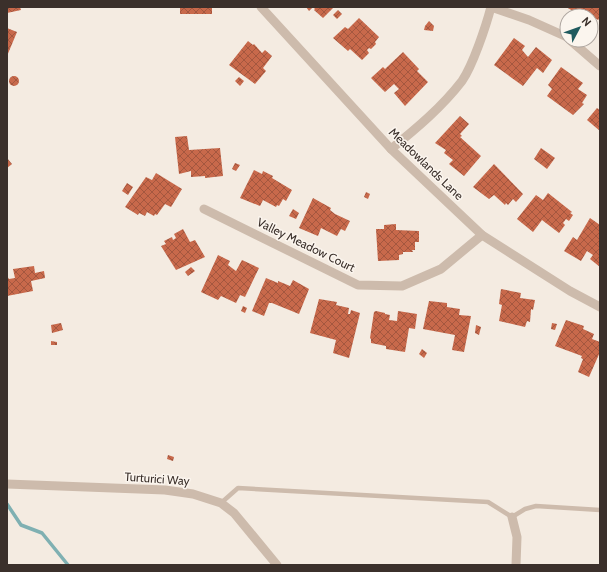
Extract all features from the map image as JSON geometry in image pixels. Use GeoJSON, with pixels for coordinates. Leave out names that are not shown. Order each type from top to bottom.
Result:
{"type":"FeatureCollection","features":[{"type":"Feature","properties":{"kind":"street","name":"Meadowlands Lane"},"geometry":{"type":"LineString","coordinates":[[261,7],[391,149],[482,235],[570,291],[600,307]]}},
{"type":"Feature","properties":{"kind":"street"},"geometry":{"type":"LineString","coordinates":[[391,149],[429,117],[462,80],[483,35],[491,7],[529,20],[559,34]]}},
{"type":"Feature","properties":{"kind":"street"},"geometry":{"type":"LineString","coordinates":[[579,48],[600,66]]}},
{"type":"Feature","properties":{"kind":"street","name":"Valley Meadow Court"},"geometry":{"type":"LineString","coordinates":[[204,209],[358,285],[402,286],[441,269],[482,235]]}},
{"type":"Feature","properties":{"kind":"street","name":"Turturici Way"},"geometry":{"type":"LineString","coordinates":[[7,484],[165,490],[193,494],[221,503],[234,513],[277,565]]}},
{"type":"Feature","properties":{"kind":"street"},"geometry":{"type":"LineString","coordinates":[[512,517],[517,537],[516,565]]}},
{"type":"Feature","properties":{"kind":"lane"},"geometry":{"type":"LineString","coordinates":[[221,503],[238,488],[488,502],[512,517],[525,509],[536,506],[600,510]]}},
{"type":"Feature","properties":{"kind":"building"},"geometry":{"type":"Polygon","coordinates":[[[7,7],[20,7],[21,10],[7,13],[7,7]]]}},
{"type":"Feature","properties":{"kind":"building"},"geometry":{"type":"Polygon","coordinates":[[[180,7],[212,7],[212,14],[180,14],[180,7]]]}},
{"type":"Feature","properties":{"kind":"building"},"geometry":{"type":"Polygon","coordinates":[[[306,7],[313,7],[309,11],[306,7]]]}},
{"type":"Feature","properties":{"kind":"building"},"geometry":{"type":"Polygon","coordinates":[[[313,7],[334,7],[323,18],[314,10],[315,9],[313,7]]]}},
{"type":"Feature","properties":{"kind":"building"},"geometry":{"type":"Polygon","coordinates":[[[566,7],[600,7],[600,18],[599,19],[599,8],[566,7]]]}},
{"type":"Feature","properties":{"kind":"building"},"geometry":{"type":"Polygon","coordinates":[[[338,10],[342,14],[337,19],[333,15],[338,10]]]}},
{"type":"Feature","properties":{"kind":"building"},"geometry":{"type":"Polygon","coordinates":[[[359,18],[379,37],[375,42],[376,44],[371,49],[369,48],[367,50],[369,53],[362,60],[350,49],[348,51],[333,38],[345,27],[348,29],[359,18]]]}},
{"type":"Feature","properties":{"kind":"building"},"geometry":{"type":"Polygon","coordinates":[[[429,21],[434,26],[433,31],[424,30],[429,21]]]}},
{"type":"Feature","properties":{"kind":"building"},"geometry":{"type":"Polygon","coordinates":[[[7,28],[17,32],[7,56],[7,28]]]}},
{"type":"Feature","properties":{"kind":"building"},"geometry":{"type":"Polygon","coordinates":[[[514,38],[525,46],[522,50],[528,57],[536,47],[552,60],[543,73],[537,68],[523,86],[494,65],[514,38]]]}},
{"type":"Feature","properties":{"kind":"building"},"geometry":{"type":"Polygon","coordinates":[[[248,41],[253,45],[254,44],[262,53],[265,50],[272,56],[263,68],[266,71],[255,84],[229,65],[248,41]]]}},
{"type":"Feature","properties":{"kind":"building"},"geometry":{"type":"Polygon","coordinates":[[[403,52],[419,69],[417,71],[428,82],[405,106],[394,93],[399,89],[394,84],[385,92],[371,78],[383,67],[385,69],[403,52]]]}},
{"type":"Feature","properties":{"kind":"building"},"geometry":{"type":"Polygon","coordinates":[[[561,67],[583,83],[578,89],[587,95],[582,103],[584,104],[573,115],[547,96],[552,89],[548,85],[561,67]]]}},
{"type":"Feature","properties":{"kind":"building"},"geometry":{"type":"Polygon","coordinates":[[[14,76],[19,81],[14,86],[9,81],[14,76]]]}},
{"type":"Feature","properties":{"kind":"building"},"geometry":{"type":"Polygon","coordinates":[[[239,77],[244,81],[240,86],[235,81],[239,77]]]}},
{"type":"Feature","properties":{"kind":"building"},"geometry":{"type":"Polygon","coordinates":[[[597,108],[600,110],[600,131],[587,120],[597,108]]]}},
{"type":"Feature","properties":{"kind":"building"},"geometry":{"type":"Polygon","coordinates":[[[460,116],[469,124],[460,134],[462,136],[460,137],[481,156],[464,176],[449,164],[453,160],[444,153],[446,150],[435,143],[460,116]]]}},
{"type":"Feature","properties":{"kind":"building"},"geometry":{"type":"Polygon","coordinates":[[[187,136],[189,150],[220,148],[223,176],[205,178],[205,176],[191,177],[191,171],[179,174],[175,137],[187,136]]]}},
{"type":"Feature","properties":{"kind":"building"},"geometry":{"type":"Polygon","coordinates":[[[541,148],[555,158],[547,169],[534,159],[541,148]]]}},
{"type":"Feature","properties":{"kind":"building"},"geometry":{"type":"Polygon","coordinates":[[[7,158],[12,164],[7,168],[7,158]]]}},
{"type":"Feature","properties":{"kind":"building"},"geometry":{"type":"Polygon","coordinates":[[[235,163],[240,165],[236,171],[232,169],[235,163]]]}},
{"type":"Feature","properties":{"kind":"building"},"geometry":{"type":"Polygon","coordinates":[[[494,164],[523,194],[516,202],[513,199],[508,205],[506,203],[505,205],[494,195],[489,199],[473,187],[494,164]]]}},
{"type":"Feature","properties":{"kind":"building"},"geometry":{"type":"Polygon","coordinates":[[[254,170],[262,174],[263,171],[273,176],[272,178],[292,190],[286,201],[283,199],[279,206],[277,205],[276,207],[263,200],[260,206],[240,198],[254,170]]]}},
{"type":"Feature","properties":{"kind":"building"},"geometry":{"type":"Polygon","coordinates":[[[156,173],[182,189],[171,207],[165,204],[157,215],[155,214],[154,216],[147,212],[145,216],[139,213],[138,215],[125,207],[146,177],[152,180],[156,173]]]}},
{"type":"Feature","properties":{"kind":"building"},"geometry":{"type":"Polygon","coordinates":[[[127,183],[133,187],[128,195],[122,191],[127,183]]]}},
{"type":"Feature","properties":{"kind":"building"},"geometry":{"type":"Polygon","coordinates":[[[366,192],[370,194],[368,199],[364,197],[366,192]]]}},
{"type":"Feature","properties":{"kind":"building"},"geometry":{"type":"Polygon","coordinates":[[[548,193],[572,212],[570,213],[573,215],[569,221],[566,219],[563,223],[565,225],[559,233],[542,220],[533,232],[517,219],[536,195],[543,200],[548,193]]]}},
{"type":"Feature","properties":{"kind":"building"},"geometry":{"type":"Polygon","coordinates":[[[313,198],[331,208],[330,210],[335,214],[350,221],[345,231],[341,229],[337,236],[321,228],[318,236],[299,228],[313,198]]]}},
{"type":"Feature","properties":{"kind":"building"},"geometry":{"type":"Polygon","coordinates":[[[293,209],[299,213],[296,219],[289,216],[293,209]]]}},
{"type":"Feature","properties":{"kind":"building"},"geometry":{"type":"Polygon","coordinates":[[[590,218],[600,225],[600,267],[590,259],[593,255],[587,251],[581,261],[564,251],[573,237],[577,240],[590,218]]]}},
{"type":"Feature","properties":{"kind":"building"},"geometry":{"type":"Polygon","coordinates":[[[396,224],[396,230],[419,231],[419,242],[415,242],[415,250],[412,250],[413,252],[403,252],[403,254],[399,255],[399,260],[378,261],[376,229],[384,229],[384,225],[396,224]]]}},
{"type":"Feature","properties":{"kind":"building"},"geometry":{"type":"Polygon","coordinates":[[[183,229],[190,242],[195,240],[205,257],[176,270],[161,246],[166,244],[164,241],[172,237],[173,240],[176,238],[174,234],[183,229]]]}},
{"type":"Feature","properties":{"kind":"building"},"geometry":{"type":"Polygon","coordinates":[[[218,255],[230,261],[228,265],[236,271],[242,260],[259,268],[245,297],[240,295],[236,303],[221,296],[218,300],[201,292],[218,255]]]}},
{"type":"Feature","properties":{"kind":"building"},"geometry":{"type":"Polygon","coordinates":[[[34,266],[35,273],[44,271],[45,278],[31,281],[33,291],[7,296],[7,276],[9,279],[15,278],[13,269],[34,266]]]}},
{"type":"Feature","properties":{"kind":"building"},"geometry":{"type":"Polygon","coordinates":[[[191,267],[195,271],[188,276],[185,272],[191,267]]]}},
{"type":"Feature","properties":{"kind":"building"},"geometry":{"type":"Polygon","coordinates":[[[266,278],[290,286],[293,280],[309,289],[299,314],[272,303],[269,303],[264,316],[252,311],[266,278]]]}},
{"type":"Feature","properties":{"kind":"building"},"geometry":{"type":"Polygon","coordinates":[[[501,289],[521,293],[520,298],[535,300],[533,310],[531,309],[530,322],[527,321],[525,327],[499,321],[502,305],[499,304],[501,289]]]}},
{"type":"Feature","properties":{"kind":"building"},"geometry":{"type":"Polygon","coordinates":[[[319,299],[337,302],[336,305],[349,308],[348,314],[350,314],[351,310],[360,313],[349,358],[333,353],[336,340],[310,333],[319,299]]]}},
{"type":"Feature","properties":{"kind":"building"},"geometry":{"type":"Polygon","coordinates":[[[429,301],[447,303],[447,307],[460,309],[459,315],[471,316],[464,352],[452,350],[455,335],[423,329],[429,301]]]}},
{"type":"Feature","properties":{"kind":"building"},"geometry":{"type":"Polygon","coordinates":[[[243,306],[247,308],[245,313],[241,311],[243,306]]]}},
{"type":"Feature","properties":{"kind":"building"},"geometry":{"type":"Polygon","coordinates":[[[376,311],[390,315],[389,320],[397,321],[398,311],[417,314],[415,329],[409,328],[405,352],[386,349],[386,346],[371,343],[370,338],[374,312],[376,311]]]}},
{"type":"Feature","properties":{"kind":"building"},"geometry":{"type":"Polygon","coordinates":[[[566,320],[584,326],[583,329],[594,334],[592,339],[600,342],[600,352],[589,377],[578,372],[583,359],[581,358],[582,356],[555,346],[566,320]]]}},
{"type":"Feature","properties":{"kind":"building"},"geometry":{"type":"Polygon","coordinates":[[[61,323],[63,330],[52,333],[51,325],[61,323]]]}},
{"type":"Feature","properties":{"kind":"building"},"geometry":{"type":"Polygon","coordinates":[[[552,323],[557,324],[555,330],[551,329],[552,323]]]}},
{"type":"Feature","properties":{"kind":"building"},"geometry":{"type":"Polygon","coordinates":[[[476,325],[481,327],[479,335],[475,333],[476,325]]]}},
{"type":"Feature","properties":{"kind":"building"},"geometry":{"type":"Polygon","coordinates":[[[51,341],[57,342],[57,345],[51,345],[51,341]]]}},
{"type":"Feature","properties":{"kind":"building"},"geometry":{"type":"Polygon","coordinates":[[[422,349],[427,353],[424,358],[419,354],[422,349]]]}},
{"type":"Feature","properties":{"kind":"building"},"geometry":{"type":"Polygon","coordinates":[[[168,455],[174,457],[173,461],[167,459],[168,455]]]}},
{"type":"Feature","properties":{"kind":"waterway"},"geometry":{"type":"LineString","coordinates":[[7,504],[21,525],[42,533],[68,565]]}}]}
